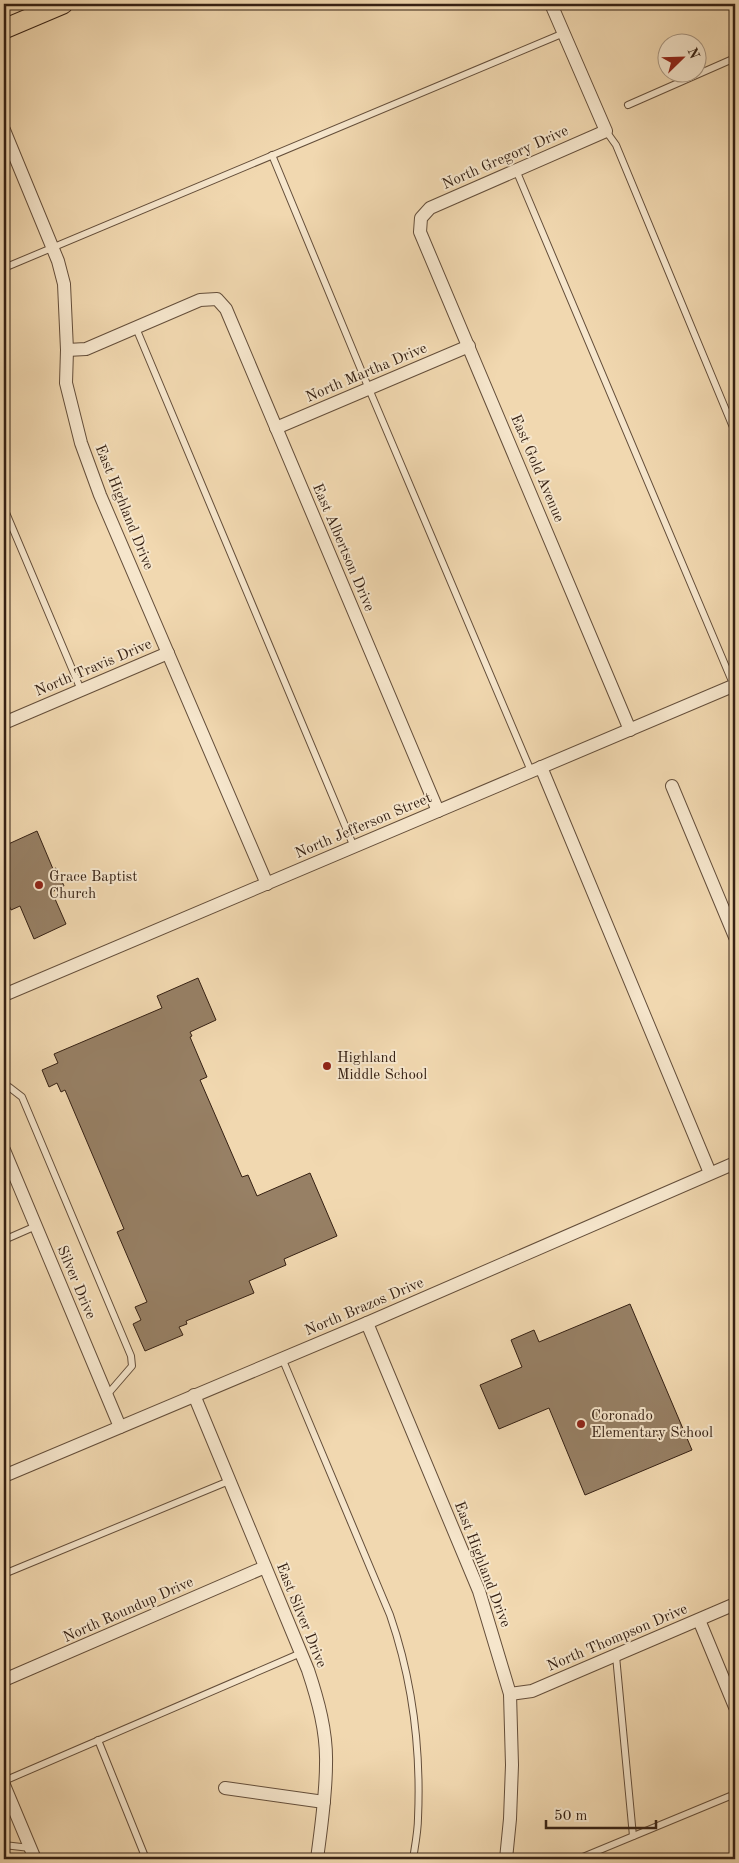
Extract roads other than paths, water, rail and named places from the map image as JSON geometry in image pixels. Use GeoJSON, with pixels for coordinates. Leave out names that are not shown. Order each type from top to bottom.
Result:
{"type":"FeatureCollection","features":[{"type":"Feature","properties":{"kind":"main road"},"geometry":{"type":"LineString","coordinates":[[4,29],[63,4]]}},
{"type":"Feature","properties":{"kind":"street"},"geometry":{"type":"LineString","coordinates":[[551,4],[606,130]]}},
{"type":"Feature","properties":{"kind":"street","name":"East Highland Drive"},"geometry":{"type":"LineString","coordinates":[[4,130],[54,247],[64,284],[67,350],[66,383],[81,443],[100,495],[267,884]]}},
{"type":"Feature","properties":{"kind":"street","name":"North Gregory Drive"},"geometry":{"type":"LineString","coordinates":[[421,218],[430,208],[606,130]]}},
{"type":"Feature","properties":{"kind":"street","name":"East Gold Avenue"},"geometry":{"type":"LineString","coordinates":[[421,218],[420,232],[630,730]]}},
{"type":"Feature","properties":{"kind":"street","name":"East Albertson Drive"},"geometry":{"type":"LineString","coordinates":[[136,328],[200,300],[217,299],[226,310],[438,811]]}},
{"type":"Feature","properties":{"kind":"street"},"geometry":{"type":"LineString","coordinates":[[67,350],[86,349],[136,328]]}},
{"type":"Feature","properties":{"kind":"street","name":"North Martha Drive"},"geometry":{"type":"LineString","coordinates":[[276,428],[469,346]]}},
{"type":"Feature","properties":{"kind":"street","name":"North Travis Drive"},"geometry":{"type":"LineString","coordinates":[[4,723],[168,653]]}},
{"type":"Feature","properties":{"kind":"street","name":"North Jefferson Street"},"geometry":{"type":"LineString","coordinates":[[4,995],[734,686]]}},
{"type":"Feature","properties":{"kind":"street"},"geometry":{"type":"LineString","coordinates":[[536,769],[710,1173]]}},
{"type":"Feature","properties":{"kind":"street"},"geometry":{"type":"LineString","coordinates":[[672,786],[735,937]]}},
{"type":"Feature","properties":{"kind":"street","name":"Silver Drive"},"geometry":{"type":"LineString","coordinates":[[4,1150],[120,1427]]}},
{"type":"Feature","properties":{"kind":"street","name":"North Brazos Drive"},"geometry":{"type":"LineString","coordinates":[[4,1476],[367,1322],[735,1162]]}},
{"type":"Feature","properties":{"kind":"street","name":"East Highland Drive"},"geometry":{"type":"LineString","coordinates":[[367,1322],[479,1590],[510,1694],[512,1764],[506,1859]]}},
{"type":"Feature","properties":{"kind":"street","name":"East Silver Drive"},"geometry":{"type":"LineString","coordinates":[[194,1396],[301,1653],[317,1697],[324,1731],[326,1763],[324,1802],[317,1859]]}},
{"type":"Feature","properties":{"kind":"street","name":"North Roundup Drive"},"geometry":{"type":"LineString","coordinates":[[4,1680],[265,1567]]}},
{"type":"Feature","properties":{"kind":"street","name":"North Thompson Drive"},"geometry":{"type":"LineString","coordinates":[[510,1694],[532,1691],[735,1604]]}},
{"type":"Feature","properties":{"kind":"street"},"geometry":{"type":"LineString","coordinates":[[699,1620],[735,1707]]}},
{"type":"Feature","properties":{"kind":"street"},"geometry":{"type":"LineString","coordinates":[[4,1785],[33,1854]]}},
{"type":"Feature","properties":{"kind":"street"},"geometry":{"type":"LineString","coordinates":[[225,1788],[324,1802]]}},
{"type":"Feature","properties":{"kind":"lane"},"geometry":{"type":"LineString","coordinates":[[4,268],[564,33]]}},
{"type":"Feature","properties":{"kind":"lane"},"geometry":{"type":"LineString","coordinates":[[628,105],[735,58]]}},
{"type":"Feature","properties":{"kind":"lane"},"geometry":{"type":"LineString","coordinates":[[606,130],[616,145],[735,432]]}},
{"type":"Feature","properties":{"kind":"lane"},"geometry":{"type":"LineString","coordinates":[[272,155],[368,389],[536,769]]}},
{"type":"Feature","properties":{"kind":"lane"},"geometry":{"type":"LineString","coordinates":[[516,170],[734,686]]}},
{"type":"Feature","properties":{"kind":"lane"},"geometry":{"type":"LineString","coordinates":[[136,328],[354,847]]}},
{"type":"Feature","properties":{"kind":"lane"},"geometry":{"type":"LineString","coordinates":[[4,508],[81,690]]}},
{"type":"Feature","properties":{"kind":"lane"},"geometry":{"type":"LineString","coordinates":[[4,1085],[22,1098],[131,1356],[132,1366],[107,1395]]}},
{"type":"Feature","properties":{"kind":"lane"},"geometry":{"type":"LineString","coordinates":[[4,1240],[36,1226]]}},
{"type":"Feature","properties":{"kind":"lane"},"geometry":{"type":"LineString","coordinates":[[282,1358],[390,1615],[401,1646],[410,1697],[417,1758],[418,1818],[413,1859]]}},
{"type":"Feature","properties":{"kind":"lane"},"geometry":{"type":"LineString","coordinates":[[4,1574],[229,1480]]}},
{"type":"Feature","properties":{"kind":"lane"},"geometry":{"type":"LineString","coordinates":[[4,1780],[301,1653]]}},
{"type":"Feature","properties":{"kind":"lane"},"geometry":{"type":"LineString","coordinates":[[616,1656],[633,1836]]}},
{"type":"Feature","properties":{"kind":"lane"},"geometry":{"type":"LineString","coordinates":[[98,1740],[146,1859]]}},
{"type":"Feature","properties":{"kind":"lane"},"geometry":{"type":"LineString","coordinates":[[578,1859],[735,1794]]}},
{"type":"Feature","properties":{"kind":"lane"},"geometry":{"type":"LineString","coordinates":[[4,1845],[33,1854]]}},
{"type":"Feature","properties":{"kind":"place","name":"Grace Baptist Church"},"geometry":{"type":"Point","coordinates":[39,885]}},
{"type":"Feature","properties":{"kind":"place","name":"Highland Middle School"},"geometry":{"type":"Point","coordinates":[327,1066]}},
{"type":"Feature","properties":{"kind":"place","name":"Coronado Elementary School"},"geometry":{"type":"Point","coordinates":[581,1424]}}]}
